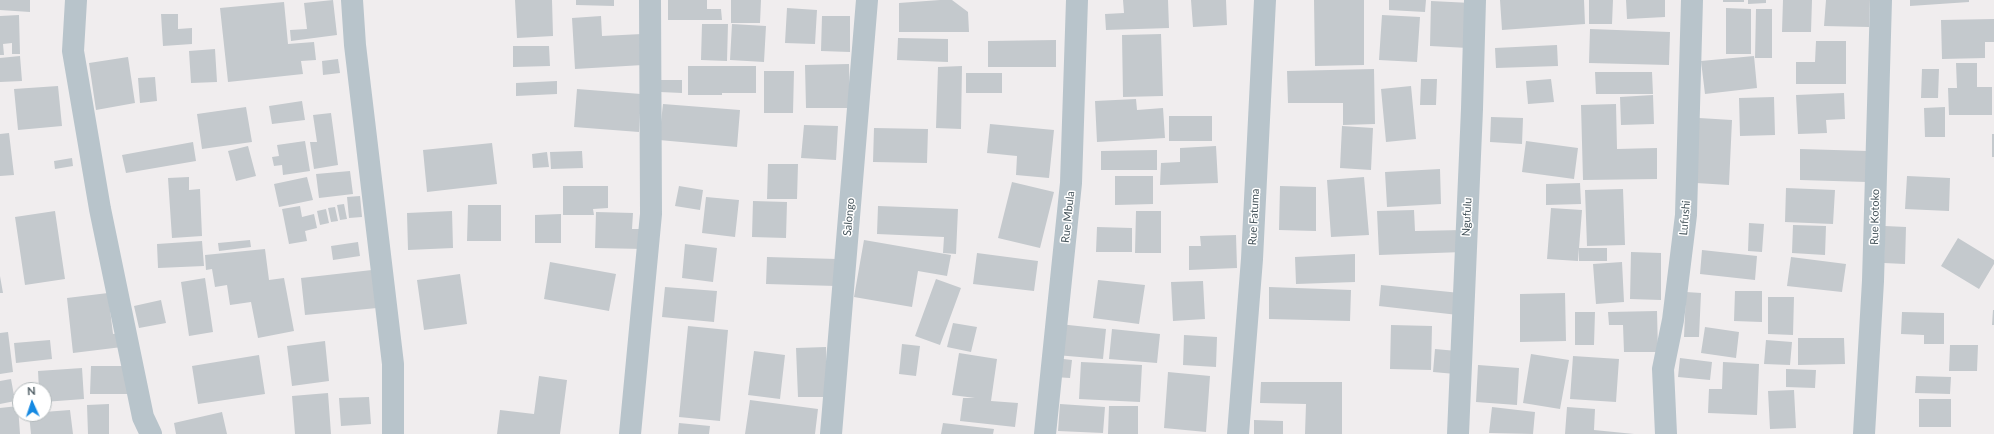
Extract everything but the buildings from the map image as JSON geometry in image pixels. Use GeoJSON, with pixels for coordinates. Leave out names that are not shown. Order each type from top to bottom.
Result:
{"type":"FeatureCollection","features":[{"type":"Feature","properties":{"kind":"street"},"geometry":{"type":"LineString","coordinates":[[76,0],[73,51],[100,209],[143,417],[151,434]]}},
{"type":"Feature","properties":{"kind":"street"},"geometry":{"type":"LineString","coordinates":[[352,0],[355,45],[394,364],[393,434]]}},
{"type":"Feature","properties":{"kind":"street"},"geometry":{"type":"LineString","coordinates":[[630,434],[651,214],[650,0]]}},
{"type":"Feature","properties":{"kind":"street","name":"Salongo"},"geometry":{"type":"LineString","coordinates":[[830,434],[867,0]]}},
{"type":"Feature","properties":{"kind":"street","name":"Rue Mbula"},"geometry":{"type":"LineString","coordinates":[[1045,434],[1072,183],[1077,0]]}},
{"type":"Feature","properties":{"kind":"street","name":"Rue Fatuma"},"geometry":{"type":"LineString","coordinates":[[1238,434],[1252,259],[1265,0]]}},
{"type":"Feature","properties":{"kind":"street","name":"Ngufulu"},"geometry":{"type":"LineString","coordinates":[[1458,434],[1472,117],[1474,0]]}},
{"type":"Feature","properties":{"kind":"street","name":"Lufushi"},"geometry":{"type":"LineString","coordinates":[[1666,434],[1663,369],[1673,320],[1686,215],[1692,0]]}},
{"type":"Feature","properties":{"kind":"street","name":"Rue Kotoko"},"geometry":{"type":"LineString","coordinates":[[1864,434],[1874,281],[1881,0]]}}]}
